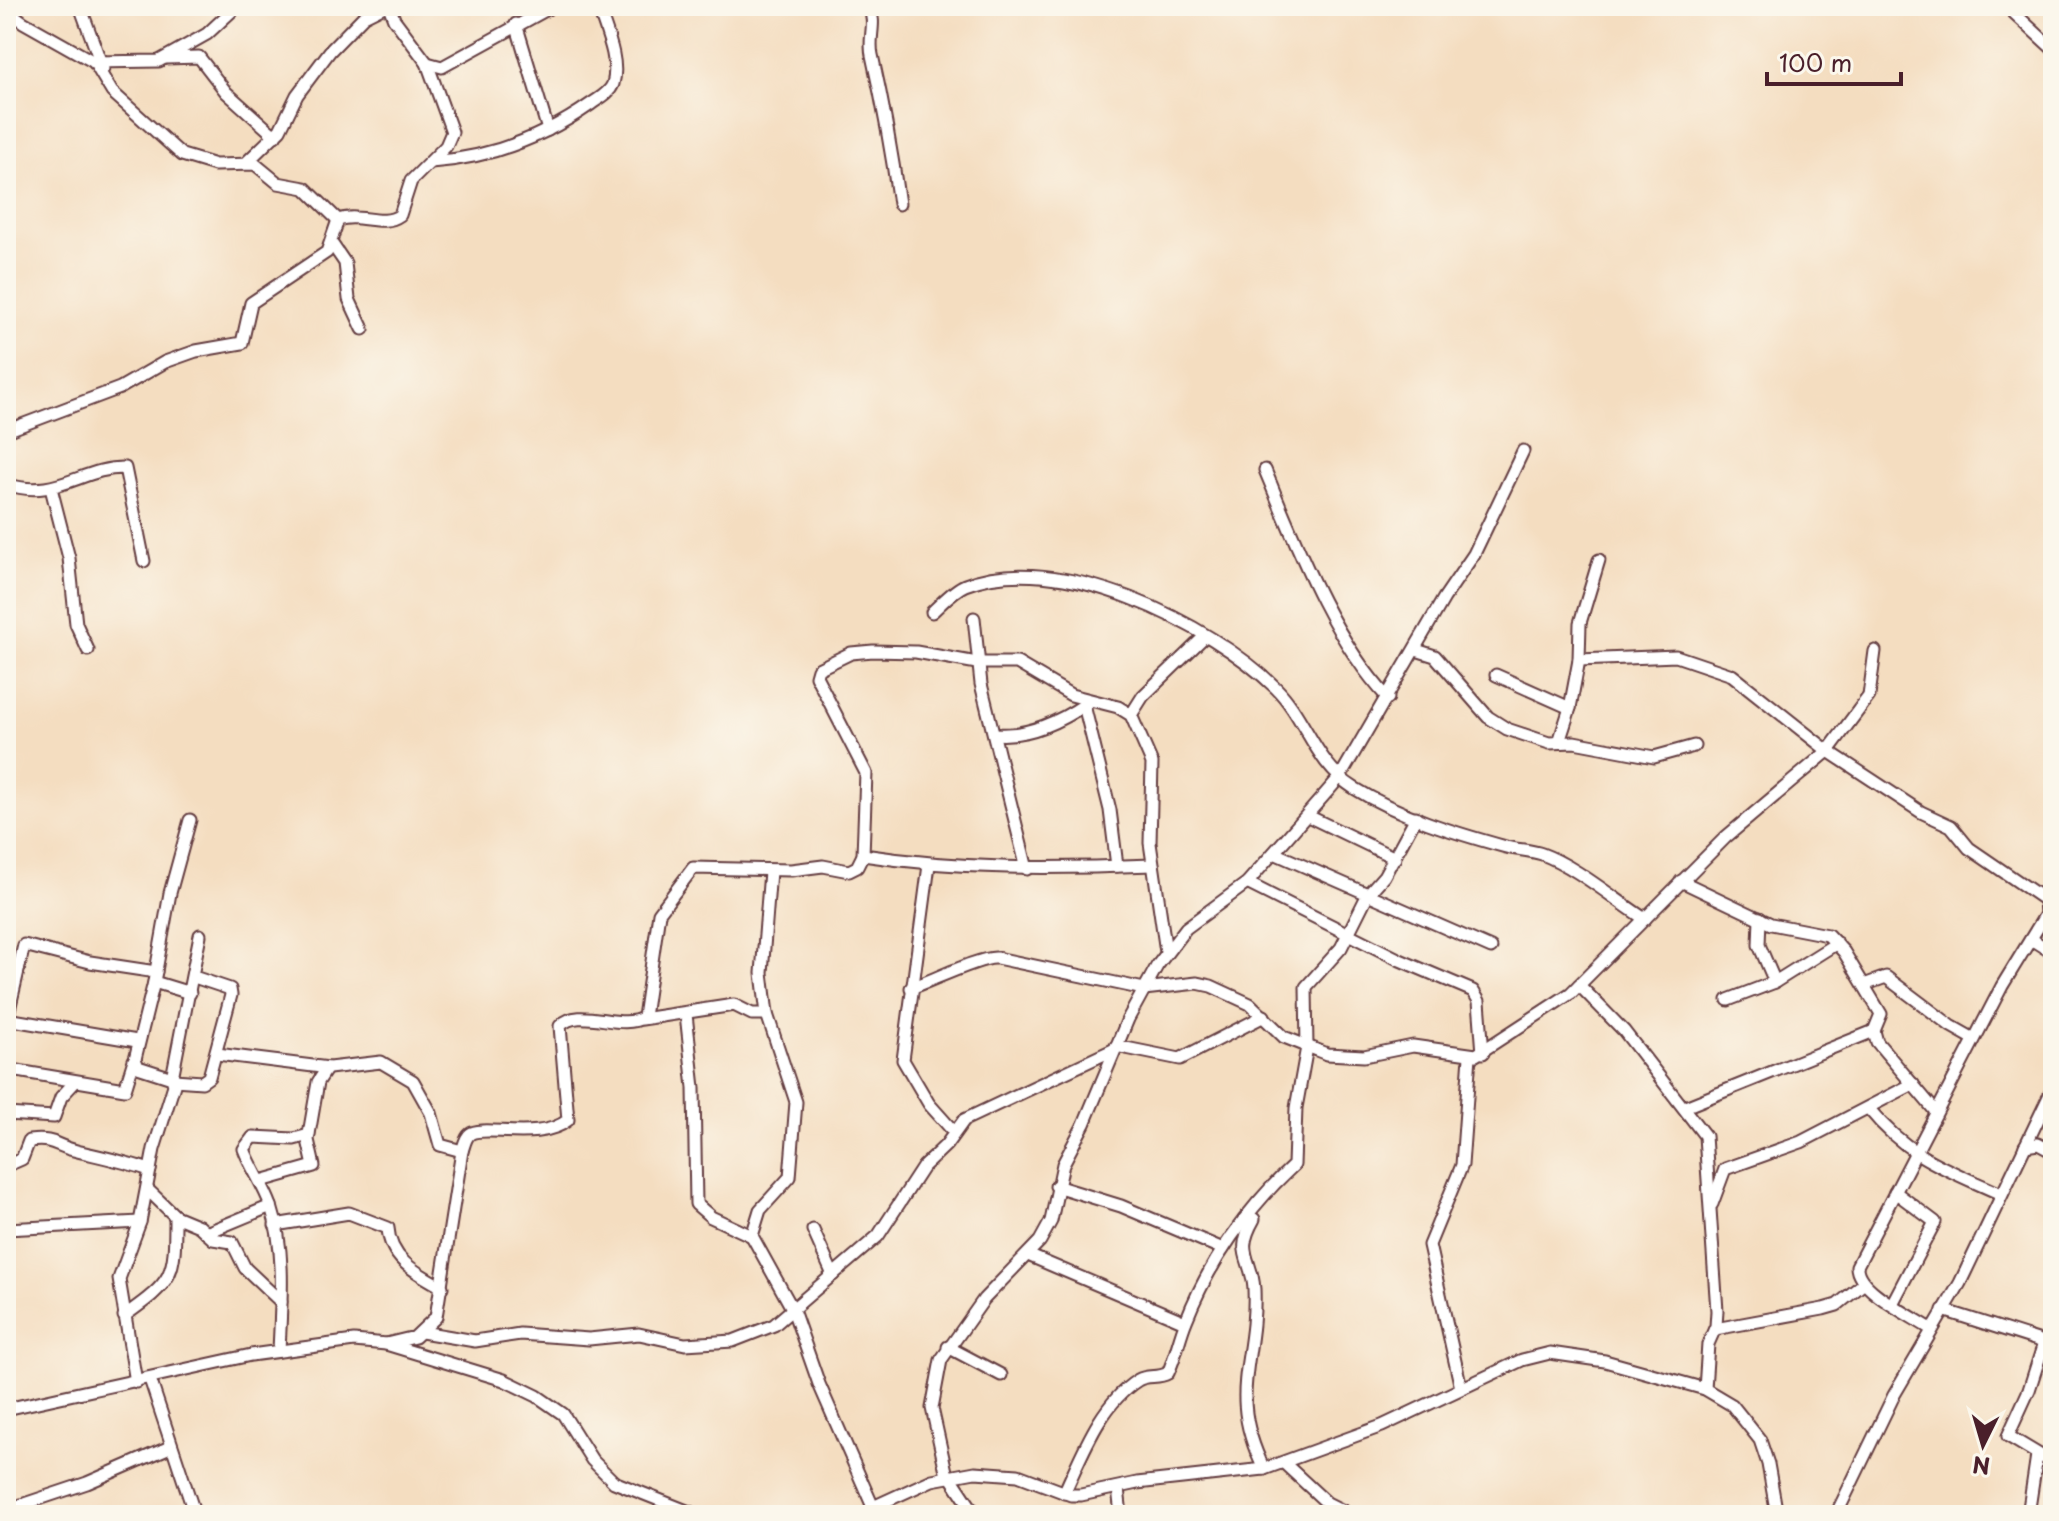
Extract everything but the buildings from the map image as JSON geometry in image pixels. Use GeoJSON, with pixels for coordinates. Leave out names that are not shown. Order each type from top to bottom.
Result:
{"type":"FeatureCollection","features":[{"type":"Feature","properties":{"kind":"street"},"geometry":{"type":"LineString","coordinates":[[80,6],[100,66],[120,101],[182,155],[215,165],[252,160],[275,136],[304,86],[330,51],[364,16],[386,6],[427,63],[452,132],[446,146],[411,181],[405,209],[396,219],[355,217],[338,220]]}},
{"type":"Feature","properties":{"kind":"street"},"geometry":{"type":"LineString","coordinates":[[166,58],[207,34],[237,6]]}},
{"type":"Feature","properties":{"kind":"street"},"geometry":{"type":"LineString","coordinates":[[435,84],[442,67],[553,6]]}},
{"type":"Feature","properties":{"kind":"street"},"geometry":{"type":"LineString","coordinates":[[431,162],[482,155],[548,130],[574,118],[612,86],[609,36],[598,6]]}},
{"type":"Feature","properties":{"kind":"street"},"geometry":{"type":"LineString","coordinates":[[869,6],[875,18],[871,54],[887,115],[899,204]]}},
{"type":"Feature","properties":{"kind":"street"},"geometry":{"type":"LineString","coordinates":[[6,9],[100,66],[199,57],[226,92],[275,136]]}},
{"type":"Feature","properties":{"kind":"street"},"geometry":{"type":"LineString","coordinates":[[2013,12],[2053,49]]}},
{"type":"Feature","properties":{"kind":"street"},"geometry":{"type":"LineString","coordinates":[[516,24],[548,130]]}},
{"type":"Feature","properties":{"kind":"street"},"geometry":{"type":"LineString","coordinates":[[427,63],[442,67]]}},
{"type":"Feature","properties":{"kind":"street"},"geometry":{"type":"LineString","coordinates":[[252,160],[278,183],[305,188],[338,220]]}},
{"type":"Feature","properties":{"kind":"street"},"geometry":{"type":"LineString","coordinates":[[6,431],[120,388],[165,362],[196,351],[242,343],[251,303],[327,252],[338,220]]}},
{"type":"Feature","properties":{"kind":"street"},"geometry":{"type":"LineString","coordinates":[[332,244],[345,263],[349,299],[363,329]]}},
{"type":"Feature","properties":{"kind":"street"},"geometry":{"type":"LineString","coordinates":[[976,1515],[949,1476],[932,1408],[937,1373],[948,1347],[984,1299],[1040,1241],[1051,1221],[1063,1164],[1084,1124],[1115,1048],[1166,952],[1186,928],[1247,883],[1340,777],[1481,542],[1523,451]]}},
{"type":"Feature","properties":{"kind":"street"},"geometry":{"type":"LineString","coordinates":[[6,484],[51,488],[101,471],[125,468],[144,561]]}},
{"type":"Feature","properties":{"kind":"street"},"geometry":{"type":"LineString","coordinates":[[1265,470],[1304,563],[1350,651],[1361,669],[1388,698]]}},
{"type":"Feature","properties":{"kind":"street"},"geometry":{"type":"LineString","coordinates":[[51,488],[69,558],[76,624],[88,650]]}},
{"type":"Feature","properties":{"kind":"street"},"geometry":{"type":"LineString","coordinates":[[1559,742],[1570,708],[1579,660],[1580,623],[1599,560]]}},
{"type":"Feature","properties":{"kind":"street"},"geometry":{"type":"LineString","coordinates":[[932,612],[963,586],[989,579],[1031,577],[1126,595],[1180,618],[1278,690],[1316,750],[1354,788],[1416,817],[1549,857],[1645,919]]}},
{"type":"Feature","properties":{"kind":"street"},"geometry":{"type":"LineString","coordinates":[[974,618],[977,663],[1027,869]]}},
{"type":"Feature","properties":{"kind":"street"},"geometry":{"type":"LineString","coordinates":[[1131,715],[1143,696],[1205,636]]}},
{"type":"Feature","properties":{"kind":"street"},"geometry":{"type":"LineString","coordinates":[[1416,650],[1430,653],[1442,662],[1497,724],[1549,743],[1574,742],[1654,757],[1694,746]]}},
{"type":"Feature","properties":{"kind":"street"},"geometry":{"type":"LineString","coordinates":[[642,1019],[659,913],[693,868],[770,871],[823,866],[853,870],[863,855],[867,776],[818,681],[818,669],[833,659],[873,651],[916,652],[977,663],[1022,664],[1088,703],[1118,707],[1131,715],[1152,763],[1150,843],[1166,952]]}},
{"type":"Feature","properties":{"kind":"street"},"geometry":{"type":"LineString","coordinates":[[911,988],[991,957],[1055,967],[1089,980],[1144,989],[1197,983],[1235,997],[1264,1016],[1284,1037],[1307,1047],[1351,1057],[1425,1046],[1470,1056],[1483,1053],[1553,1008],[1761,805],[1828,751],[1869,696],[1875,651]]}},
{"type":"Feature","properties":{"kind":"street"},"geometry":{"type":"LineString","coordinates":[[1579,660],[1664,655],[1693,659],[1743,682],[1771,709],[1828,751],[1921,812],[1951,826],[1969,848],[2045,900],[2046,914],[1974,1039],[1917,1155],[1857,1266],[1863,1284],[1931,1329]]}},
{"type":"Feature","properties":{"kind":"street"},"geometry":{"type":"LineString","coordinates":[[1496,675],[1570,708]]}},
{"type":"Feature","properties":{"kind":"street"},"geometry":{"type":"LineString","coordinates":[[995,734],[1017,735],[1073,713],[1088,703]]}},
{"type":"Feature","properties":{"kind":"street"},"geometry":{"type":"LineString","coordinates":[[1088,703],[1110,810],[1117,866]]}},
{"type":"Feature","properties":{"kind":"street"},"geometry":{"type":"LineString","coordinates":[[1308,816],[1395,858]]}},
{"type":"Feature","properties":{"kind":"street"},"geometry":{"type":"LineString","coordinates":[[1064,1493],[1096,1428],[1122,1393],[1140,1379],[1168,1373],[1185,1322],[1223,1249],[1274,1183],[1294,1165],[1296,1108],[1307,1047],[1306,987],[1333,959],[1349,935],[1368,894],[1395,858],[1416,817]]}},
{"type":"Feature","properties":{"kind":"street"},"geometry":{"type":"LineString","coordinates":[[6,1069],[125,1089],[155,977],[166,909],[190,820]]}},
{"type":"Feature","properties":{"kind":"street"},"geometry":{"type":"LineString","coordinates":[[1274,853],[1491,948]]}},
{"type":"Feature","properties":{"kind":"street"},"geometry":{"type":"LineString","coordinates":[[863,855],[929,865],[1027,869],[1153,865]]}},
{"type":"Feature","properties":{"kind":"street"},"geometry":{"type":"LineString","coordinates":[[929,865],[903,1060],[929,1104],[954,1132]]}},
{"type":"Feature","properties":{"kind":"street"},"geometry":{"type":"LineString","coordinates":[[752,1236],[760,1210],[790,1177],[796,1102],[767,1014],[762,973],[770,871]]}},
{"type":"Feature","properties":{"kind":"street"},"geometry":{"type":"LineString","coordinates":[[1681,881],[1777,926],[1824,933],[1837,943],[1881,1014],[1874,1031],[1685,1107]]}},
{"type":"Feature","properties":{"kind":"street"},"geometry":{"type":"LineString","coordinates":[[1247,883],[1349,935],[1473,991],[1479,1001],[1483,1053]]}},
{"type":"Feature","properties":{"kind":"street"},"geometry":{"type":"LineString","coordinates":[[1760,918],[1759,945],[1775,982]]}},
{"type":"Feature","properties":{"kind":"street"},"geometry":{"type":"LineString","coordinates":[[136,1382],[119,1273],[140,1222],[162,1116],[174,1090],[173,1079],[200,935]]}},
{"type":"Feature","properties":{"kind":"street"},"geometry":{"type":"LineString","coordinates":[[2031,939],[2053,953]]}},
{"type":"Feature","properties":{"kind":"street"},"geometry":{"type":"LineString","coordinates":[[1728,1000],[1775,982],[1837,943]]}},
{"type":"Feature","properties":{"kind":"street"},"geometry":{"type":"LineString","coordinates":[[137,1041],[6,1021],[10,979],[22,947],[27,945],[155,977],[190,993]]}},
{"type":"Feature","properties":{"kind":"street"},"geometry":{"type":"LineString","coordinates":[[135,1059],[138,1067],[173,1079],[205,1081],[217,1054],[231,991],[194,977]]}},
{"type":"Feature","properties":{"kind":"street"},"geometry":{"type":"LineString","coordinates":[[1864,985],[1886,977],[1951,1026],[1974,1039]]}},
{"type":"Feature","properties":{"kind":"street"},"geometry":{"type":"LineString","coordinates":[[1579,985],[1624,1031],[1705,1136],[1712,1205],[1715,1329],[1708,1344],[1705,1389]]}},
{"type":"Feature","properties":{"kind":"street"},"geometry":{"type":"LineString","coordinates":[[386,1344],[404,1341],[422,1332],[436,1317],[462,1151],[473,1132],[536,1132],[560,1126],[568,1120],[559,1029],[566,1020],[634,1022],[734,1005],[752,1014],[767,1014]]}},
{"type":"Feature","properties":{"kind":"street"},"geometry":{"type":"LineString","coordinates":[[686,1014],[694,1088],[696,1204],[711,1217],[752,1236],[793,1310],[869,1511],[949,1476],[997,1471],[1064,1493],[1081,1495],[1264,1469],[1285,1464],[1382,1426],[1522,1360],[1550,1353],[1605,1361],[1705,1389],[1732,1405],[1760,1440],[1768,1464],[1777,1515]]}},
{"type":"Feature","properties":{"kind":"street"},"geometry":{"type":"LineString","coordinates":[[422,1332],[475,1341],[515,1334],[599,1339],[639,1334],[674,1344],[727,1342],[783,1321],[878,1236],[914,1179],[954,1132],[979,1110],[1056,1075],[1079,1068],[1115,1048],[1180,1059],[1264,1016]]}},
{"type":"Feature","properties":{"kind":"street"},"geometry":{"type":"LineString","coordinates":[[1874,1031],[1884,1053],[1936,1112]]}},
{"type":"Feature","properties":{"kind":"street"},"geometry":{"type":"LineString","coordinates":[[217,1054],[327,1068],[377,1062],[408,1077],[427,1104],[440,1145],[462,1151]]}},
{"type":"Feature","properties":{"kind":"street"},"geometry":{"type":"LineString","coordinates":[[1461,1388],[1429,1245],[1462,1165],[1470,1056]]}},
{"type":"Feature","properties":{"kind":"street"},"geometry":{"type":"LineString","coordinates":[[261,1181],[312,1168],[315,1159],[309,1135],[319,1076],[327,1068]]}},
{"type":"Feature","properties":{"kind":"street"},"geometry":{"type":"LineString","coordinates":[[6,1114],[54,1117],[61,1097],[75,1082]]}},
{"type":"Feature","properties":{"kind":"street"},"geometry":{"type":"LineString","coordinates":[[1712,1205],[1725,1169],[1778,1152],[1869,1109],[1913,1084]]}},
{"type":"Feature","properties":{"kind":"street"},"geometry":{"type":"LineString","coordinates":[[1836,1515],[1894,1395],[1973,1256],[2001,1194],[2031,1141],[2053,1088]]}},
{"type":"Feature","properties":{"kind":"street"},"geometry":{"type":"LineString","coordinates":[[1869,1109],[1891,1136],[1917,1155],[2001,1194]]}},
{"type":"Feature","properties":{"kind":"street"},"geometry":{"type":"LineString","coordinates":[[279,1351],[281,1302],[275,1225],[261,1181],[244,1151],[250,1138],[298,1139],[309,1135]]}},
{"type":"Feature","properties":{"kind":"street"},"geometry":{"type":"LineString","coordinates":[[6,1166],[23,1158],[29,1141],[50,1139],[76,1151],[110,1157],[150,1170]]}},
{"type":"Feature","properties":{"kind":"street"},"geometry":{"type":"LineString","coordinates":[[2031,1141],[2053,1152]]}},
{"type":"Feature","properties":{"kind":"street"},"geometry":{"type":"LineString","coordinates":[[1056,1186],[1121,1206],[1223,1249]]}},
{"type":"Feature","properties":{"kind":"street"},"geometry":{"type":"LineString","coordinates":[[147,1189],[175,1216],[194,1223],[213,1239],[234,1244],[245,1268],[281,1302]]}},
{"type":"Feature","properties":{"kind":"street"},"geometry":{"type":"LineString","coordinates":[[1892,1304],[1935,1222],[1895,1192]]}},
{"type":"Feature","properties":{"kind":"street"},"geometry":{"type":"LineString","coordinates":[[1260,1204],[1245,1244],[1245,1264],[1254,1286],[1243,1399],[1248,1431],[1264,1469]]}},
{"type":"Feature","properties":{"kind":"street"},"geometry":{"type":"LineString","coordinates":[[206,1233],[271,1206]]}},
{"type":"Feature","properties":{"kind":"street"},"geometry":{"type":"LineString","coordinates":[[275,1225],[356,1214],[388,1228],[388,1240],[405,1264],[442,1287]]}},
{"type":"Feature","properties":{"kind":"street"},"geometry":{"type":"LineString","coordinates":[[124,1316],[155,1293],[172,1272],[175,1216]]}},
{"type":"Feature","properties":{"kind":"street"},"geometry":{"type":"LineString","coordinates":[[6,1229],[140,1222]]}},
{"type":"Feature","properties":{"kind":"street"},"geometry":{"type":"LineString","coordinates":[[813,1230],[833,1275]]}},
{"type":"Feature","properties":{"kind":"street"},"geometry":{"type":"LineString","coordinates":[[1040,1241],[1054,1266]]}},
{"type":"Feature","properties":{"kind":"street"},"geometry":{"type":"LineString","coordinates":[[1028,1255],[1185,1322]]}},
{"type":"Feature","properties":{"kind":"street"},"geometry":{"type":"LineString","coordinates":[[1715,1329],[1837,1305],[1863,1284]]}},
{"type":"Feature","properties":{"kind":"street"},"geometry":{"type":"LineString","coordinates":[[1943,1310],[2048,1344],[2008,1436],[2053,1463]]}},
{"type":"Feature","properties":{"kind":"street"},"geometry":{"type":"LineString","coordinates":[[6,1409],[150,1379],[201,1364],[354,1341],[386,1344],[504,1380],[537,1396],[563,1414],[592,1460],[614,1482],[697,1515]]}},
{"type":"Feature","properties":{"kind":"street"},"geometry":{"type":"LineString","coordinates":[[948,1347],[1001,1375]]}},
{"type":"Feature","properties":{"kind":"street"},"geometry":{"type":"LineString","coordinates":[[1447,1394],[1454,1359]]}},
{"type":"Feature","properties":{"kind":"street"},"geometry":{"type":"LineString","coordinates":[[150,1379],[195,1515]]}},
{"type":"Feature","properties":{"kind":"street"},"geometry":{"type":"LineString","coordinates":[[6,1510],[87,1483],[170,1447]]}},
{"type":"Feature","properties":{"kind":"street"},"geometry":{"type":"LineString","coordinates":[[2028,1515],[2037,1455]]}},
{"type":"Feature","properties":{"kind":"street"},"geometry":{"type":"LineString","coordinates":[[1285,1464],[1327,1503],[1351,1515]]}},
{"type":"Feature","properties":{"kind":"street"},"geometry":{"type":"LineString","coordinates":[[1118,1488],[1121,1515]]}}]}
